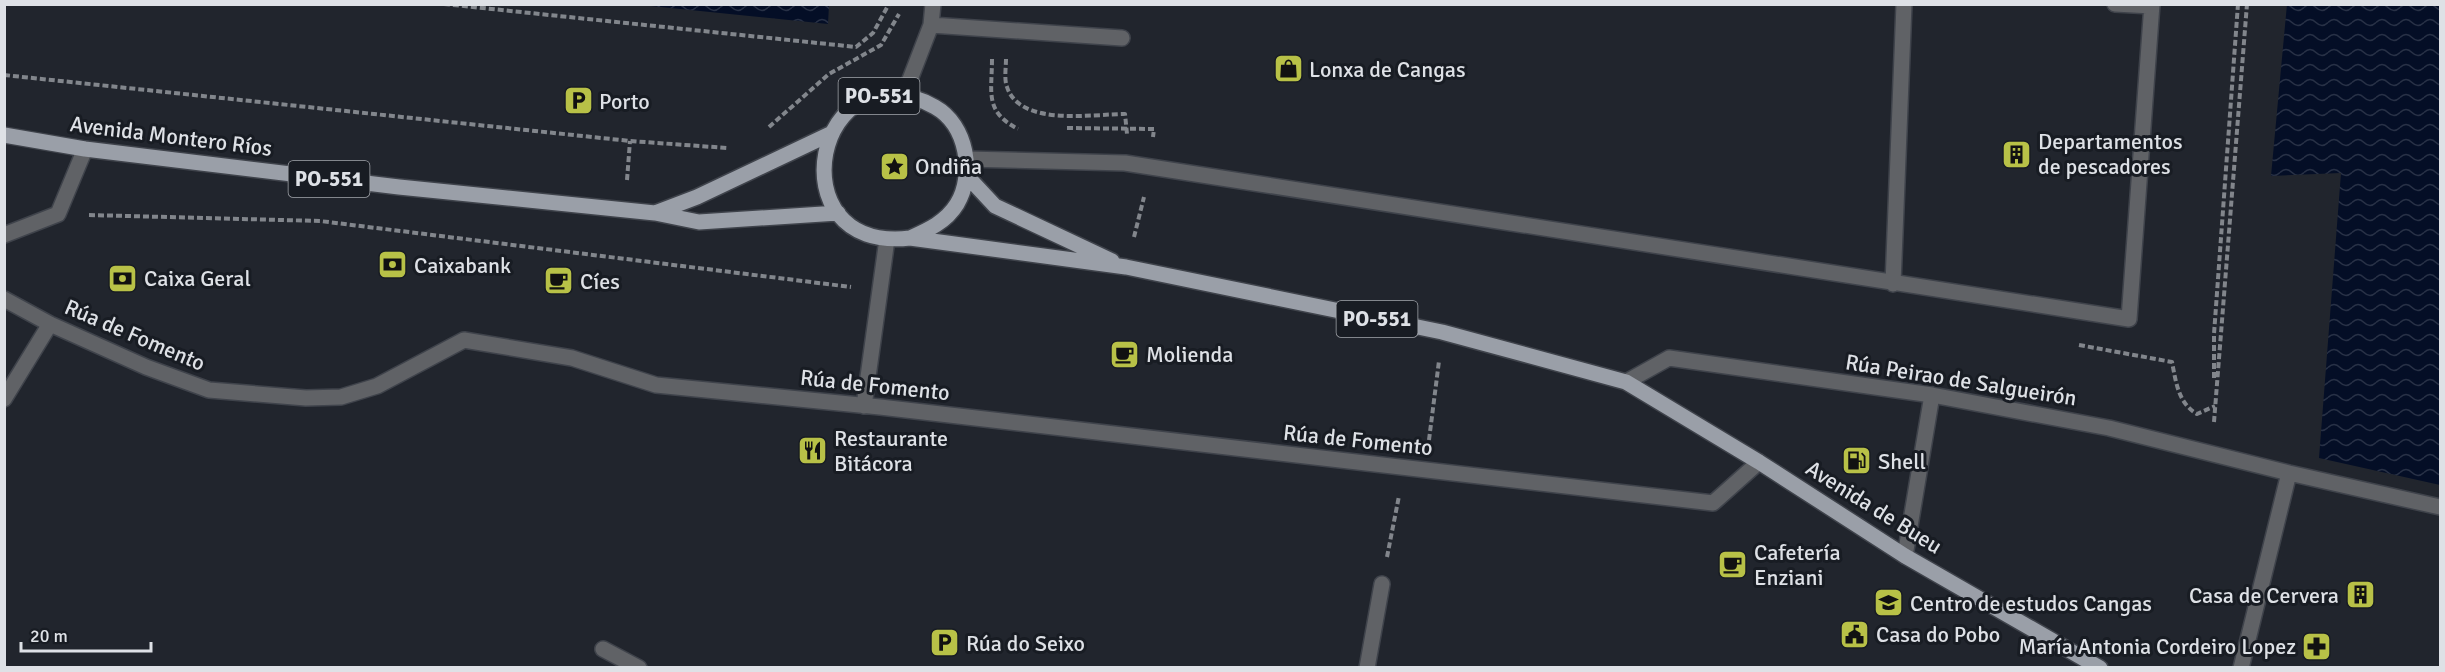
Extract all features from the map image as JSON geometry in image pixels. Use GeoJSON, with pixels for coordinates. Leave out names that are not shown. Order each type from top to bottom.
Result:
{"type":"FeatureCollection","features":[{"type":"Feature","properties":{"kind":"main road","name":"PO-551"},"geometry":{"type":"LineString","coordinates":[[910,238],[937,226],[957,204],[967,176],[966,159],[962,140],[952,123],[939,110],[922,100],[904,95],[882,95],[861,103],[843,116],[830,134],[822,161],[825,188],[838,213],[852,226],[868,235],[887,239],[910,238],[1126,267],[1442,332],[1626,382]]}},
{"type":"Feature","properties":{"kind":"main road","name":"PO-551"},"geometry":{"type":"LineString","coordinates":[[655,213],[697,197],[830,134]]}},
{"type":"Feature","properties":{"kind":"main road","name":"Avenida Montero Ríos"},"geometry":{"type":"LineString","coordinates":[[4,135],[85,149],[399,188],[655,213]]}},
{"type":"Feature","properties":{"kind":"main road","name":"PO-551"},"geometry":{"type":"LineString","coordinates":[[967,176],[995,206],[1126,267]]}},
{"type":"Feature","properties":{"kind":"main road","name":"PO-551"},"geometry":{"type":"LineString","coordinates":[[655,213],[699,222],[838,213]]}},
{"type":"Feature","properties":{"kind":"main road","name":"Avenida de Bueu"},"geometry":{"type":"LineString","coordinates":[[1626,382],[1759,462],[1905,556],[2100,668]]}},
{"type":"Feature","properties":{"kind":"street"},"geometry":{"type":"LineString","coordinates":[[904,95],[931,25],[933,4]]}},
{"type":"Feature","properties":{"kind":"street"},"geometry":{"type":"LineString","coordinates":[[1893,284],[1904,4]]}},
{"type":"Feature","properties":{"kind":"street"},"geometry":{"type":"LineString","coordinates":[[966,159],[1125,163],[1525,223],[1893,284],[2129,319],[2152,5],[2115,4]]}},
{"type":"Feature","properties":{"kind":"street"},"geometry":{"type":"LineString","coordinates":[[931,25],[1122,38]]}},
{"type":"Feature","properties":{"kind":"street"},"geometry":{"type":"LineString","coordinates":[[4,235],[58,214],[85,149]]}},
{"type":"Feature","properties":{"kind":"street"},"geometry":{"type":"LineString","coordinates":[[864,406],[887,239]]}},
{"type":"Feature","properties":{"kind":"street","name":"Rúa de Fomento"},"geometry":{"type":"LineString","coordinates":[[4,299],[50,324],[177,381],[209,390],[306,399],[341,397],[377,386],[464,340],[572,358],[656,385],[864,406],[1713,503],[1759,462]]}},
{"type":"Feature","properties":{"kind":"street"},"geometry":{"type":"LineString","coordinates":[[4,399],[50,324]]}},
{"type":"Feature","properties":{"kind":"street","name":"Rúa Peirao de Salgueirón"},"geometry":{"type":"LineString","coordinates":[[1626,382],[1670,358],[1932,395],[2109,428],[2289,473],[2440,507]]}},
{"type":"Feature","properties":{"kind":"street"},"geometry":{"type":"LineString","coordinates":[[1905,556],[1932,395]]}},
{"type":"Feature","properties":{"kind":"street"},"geometry":{"type":"LineString","coordinates":[[2241,668],[2289,473]]}},
{"type":"Feature","properties":{"kind":"street"},"geometry":{"type":"LineString","coordinates":[[1367,668],[1382,584]]}},
{"type":"Feature","properties":{"kind":"street"},"geometry":{"type":"LineString","coordinates":[[603,649],[639,668]]}},
{"type":"Feature","properties":{"kind":"path"},"geometry":{"type":"LineString","coordinates":[[444,4],[856,47],[873,33],[889,4]]}},
{"type":"Feature","properties":{"kind":"path"},"geometry":{"type":"LineString","coordinates":[[763,131],[829,74],[881,45],[896,22],[901,4]]}},
{"type":"Feature","properties":{"kind":"path"},"geometry":{"type":"LineString","coordinates":[[2238,4],[2214,334],[2215,406],[2247,4]]}},
{"type":"Feature","properties":{"kind":"path"},"geometry":{"type":"LineString","coordinates":[[999,30],[1006,87],[1017,102],[1033,113],[1125,114],[1124,191],[1145,194],[1126,267]]}},
{"type":"Feature","properties":{"kind":"path"},"geometry":{"type":"LineString","coordinates":[[999,30],[992,106],[1002,120],[1019,129],[1028,129]]}},
{"type":"Feature","properties":{"kind":"path"},"geometry":{"type":"LineString","coordinates":[[4,75],[630,141],[739,149]]}},
{"type":"Feature","properties":{"kind":"path"},"geometry":{"type":"LineString","coordinates":[[1058,128],[1154,129],[1150,167]]}},
{"type":"Feature","properties":{"kind":"path"},"geometry":{"type":"LineString","coordinates":[[624,210],[630,141]]}},
{"type":"Feature","properties":{"kind":"path"},"geometry":{"type":"LineString","coordinates":[[58,214],[320,221],[880,290]]}},
{"type":"Feature","properties":{"kind":"path"},"geometry":{"type":"LineString","coordinates":[[1425,470],[1442,332]]}},
{"type":"Feature","properties":{"kind":"path"},"geometry":{"type":"LineString","coordinates":[[1382,584],[1404,469]]}},
{"type":"Feature","properties":{"kind":"water"},"geometry":{"type":"Polygon","coordinates":[[[2287,4],[2440,5],[2440,485],[2319,458],[2341,173],[2271,176],[2287,4]]]}},
{"type":"Feature","properties":{"kind":"water"},"geometry":{"type":"Polygon","coordinates":[[[641,5],[829,5],[828,24],[641,5]]]}},
{"type":"Feature","properties":{"kind":"place","name":"Lonxa de Cangas"},"geometry":{"type":"Point","coordinates":[1288,69]}},
{"type":"Feature","properties":{"kind":"place","name":"Porto"},"geometry":{"type":"Point","coordinates":[578,101]}},
{"type":"Feature","properties":{"kind":"place","name":"Departamentos de pescadores"},"geometry":{"type":"Point","coordinates":[2017,154]}},
{"type":"Feature","properties":{"kind":"place","name":"Ondiña"},"geometry":{"type":"Point","coordinates":[894,166]}},
{"type":"Feature","properties":{"kind":"place","name":"Caixabank"},"geometry":{"type":"Point","coordinates":[393,265]}},
{"type":"Feature","properties":{"kind":"place","name":"Caixa Geral"},"geometry":{"type":"Point","coordinates":[123,278]}},
{"type":"Feature","properties":{"kind":"place","name":"Cíes"},"geometry":{"type":"Point","coordinates":[559,281]}},
{"type":"Feature","properties":{"kind":"place","name":"Molienda"},"geometry":{"type":"Point","coordinates":[1125,354]}},
{"type":"Feature","properties":{"kind":"place","name":"Restaurante Bitácora"},"geometry":{"type":"Point","coordinates":[813,451]}},
{"type":"Feature","properties":{"kind":"place","name":"Shell"},"geometry":{"type":"Point","coordinates":[1857,461]}},
{"type":"Feature","properties":{"kind":"place","name":"Cafetería Enziani"},"geometry":{"type":"Point","coordinates":[1733,565]}},
{"type":"Feature","properties":{"kind":"place","name":"Casa de Cervera"},"geometry":{"type":"Point","coordinates":[2360,595]}},
{"type":"Feature","properties":{"kind":"place","name":"Centro de estudos Cangas"},"geometry":{"type":"Point","coordinates":[1889,603]}},
{"type":"Feature","properties":{"kind":"place","name":"Casa do Pobo"},"geometry":{"type":"Point","coordinates":[1855,634]}},
{"type":"Feature","properties":{"kind":"place","name":"Rúa do Seixo"},"geometry":{"type":"Point","coordinates":[945,643]}},
{"type":"Feature","properties":{"kind":"place","name":"María Antonia Cordeiro Lopez"},"geometry":{"type":"Point","coordinates":[2317,646]}}]}
